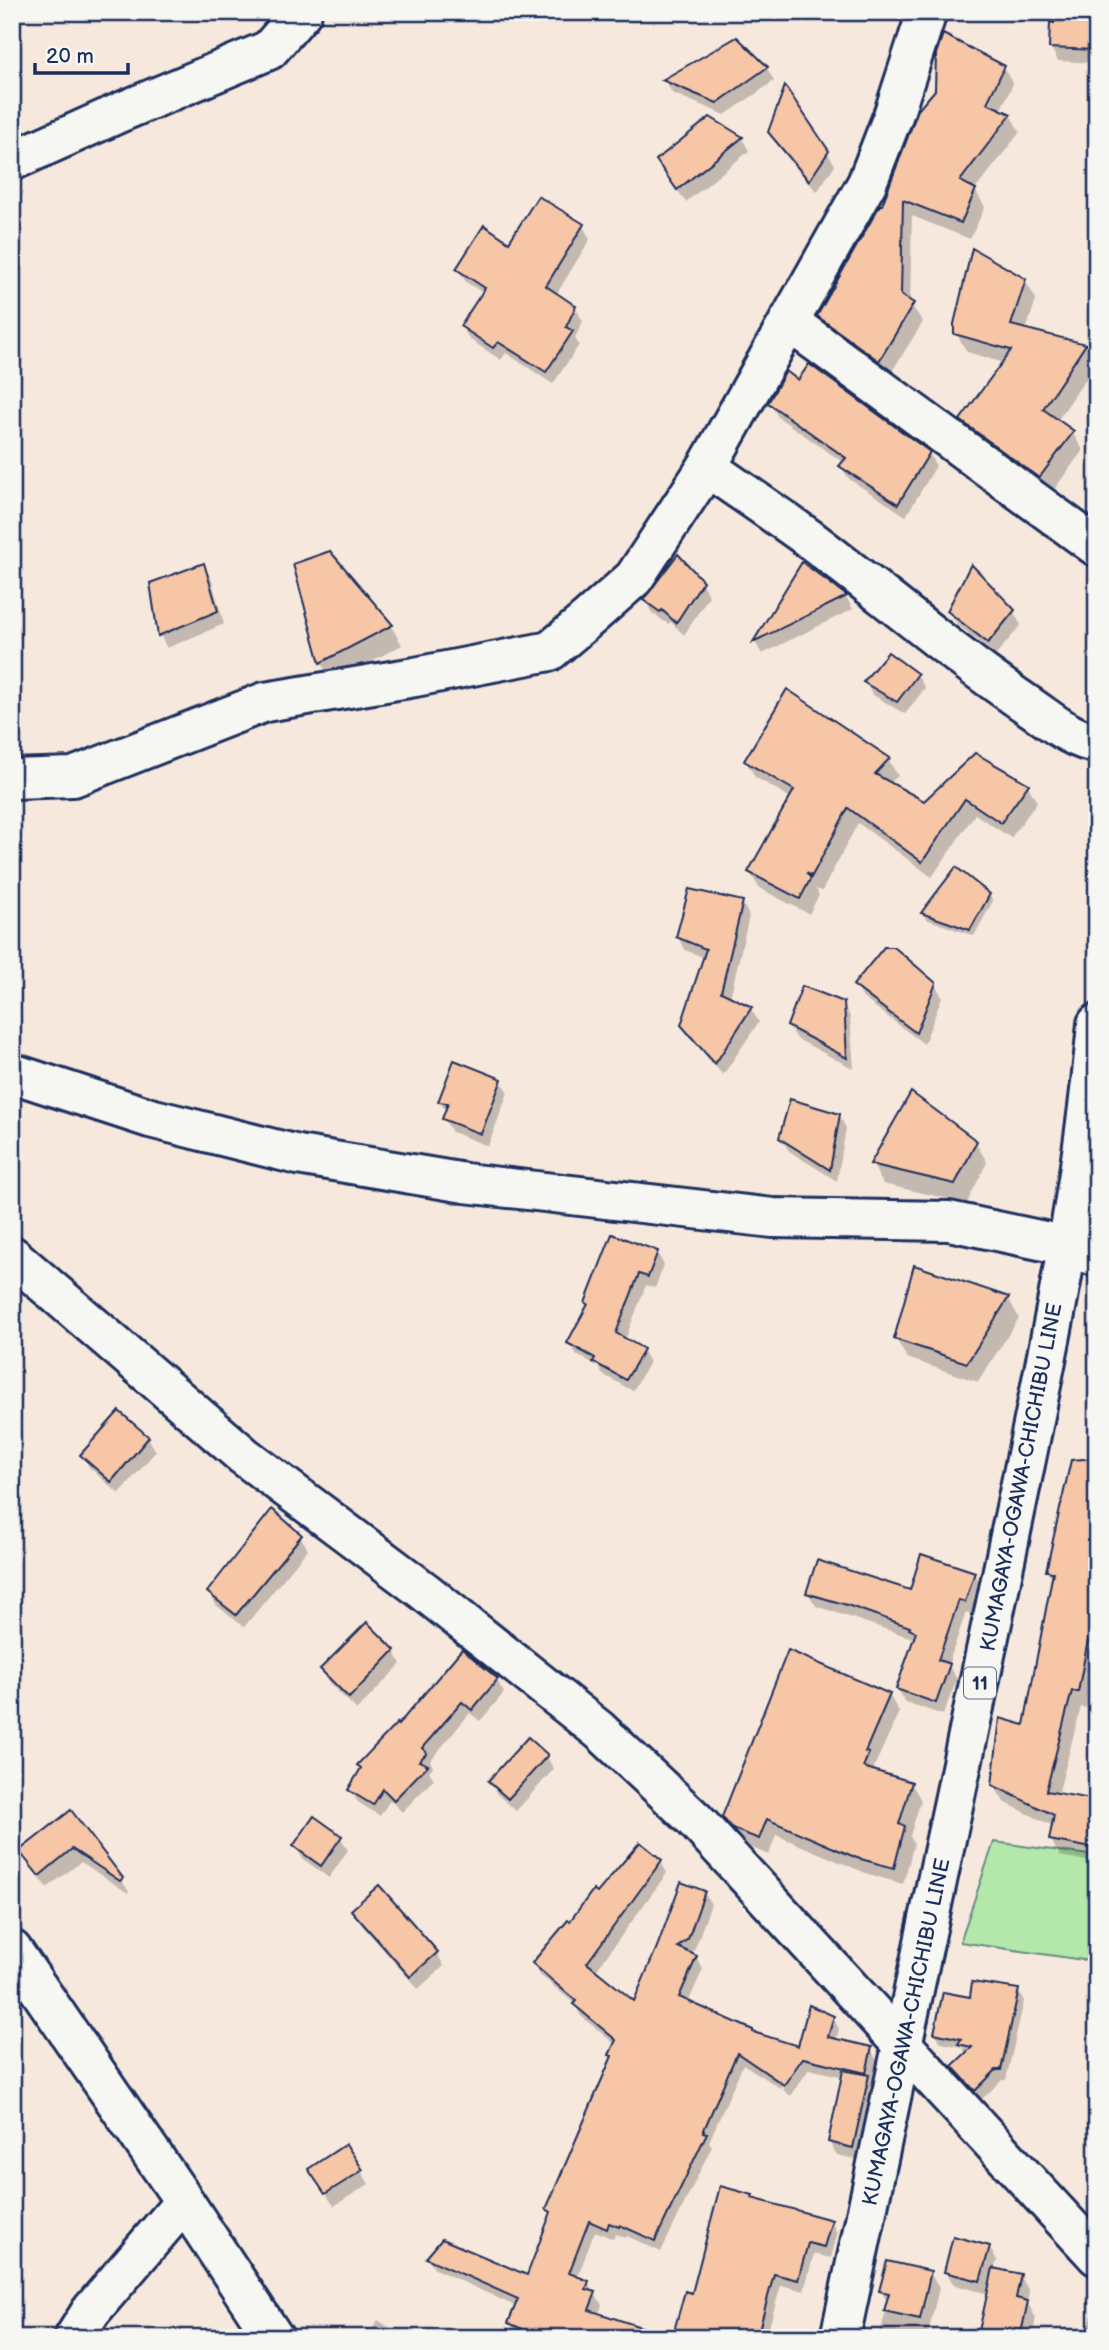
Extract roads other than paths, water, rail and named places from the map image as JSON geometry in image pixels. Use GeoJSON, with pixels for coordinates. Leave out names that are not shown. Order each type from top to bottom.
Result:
{"type":"FeatureCollection","features":[{"type":"Feature","properties":{"kind":"street"},"geometry":{"type":"LineString","coordinates":[[12,161],[269,50],[302,12]]}},
{"type":"Feature","properties":{"kind":"street"},"geometry":{"type":"LineString","coordinates":[[12,779],[72,777],[265,702],[550,651],[634,578],[707,467],[867,183],[893,116],[927,12]]}},
{"type":"Feature","properties":{"kind":"street"},"geometry":{"type":"LineString","coordinates":[[789,322],[1097,547]]}},
{"type":"Feature","properties":{"kind":"street"},"geometry":{"type":"LineString","coordinates":[[707,467],[811,540],[1007,691],[1087,742],[1097,743]]}},
{"type":"Feature","properties":{"kind":"street","name":"KUMAGAYA-OGAWA-CHICHIBU LINE"},"geometry":{"type":"LineString","coordinates":[[840,2338],[1082,1251],[1089,1109],[1097,1024]]}},
{"type":"Feature","properties":{"kind":"street"},"geometry":{"type":"LineString","coordinates":[[12,1073],[150,1118],[298,1155],[465,1184],[773,1218],[949,1221],[1082,1251]]}},
{"type":"Feature","properties":{"kind":"street"},"geometry":{"type":"LineString","coordinates":[[12,1256],[244,1456],[424,1591],[599,1730],[694,1819],[1097,2256]]}},
{"type":"Feature","properties":{"kind":"street"},"geometry":{"type":"LineString","coordinates":[[12,1950],[274,2338]]}},
{"type":"Feature","properties":{"kind":"street"},"geometry":{"type":"LineString","coordinates":[[74,2338],[91,2311],[184,2202]]}}]}
